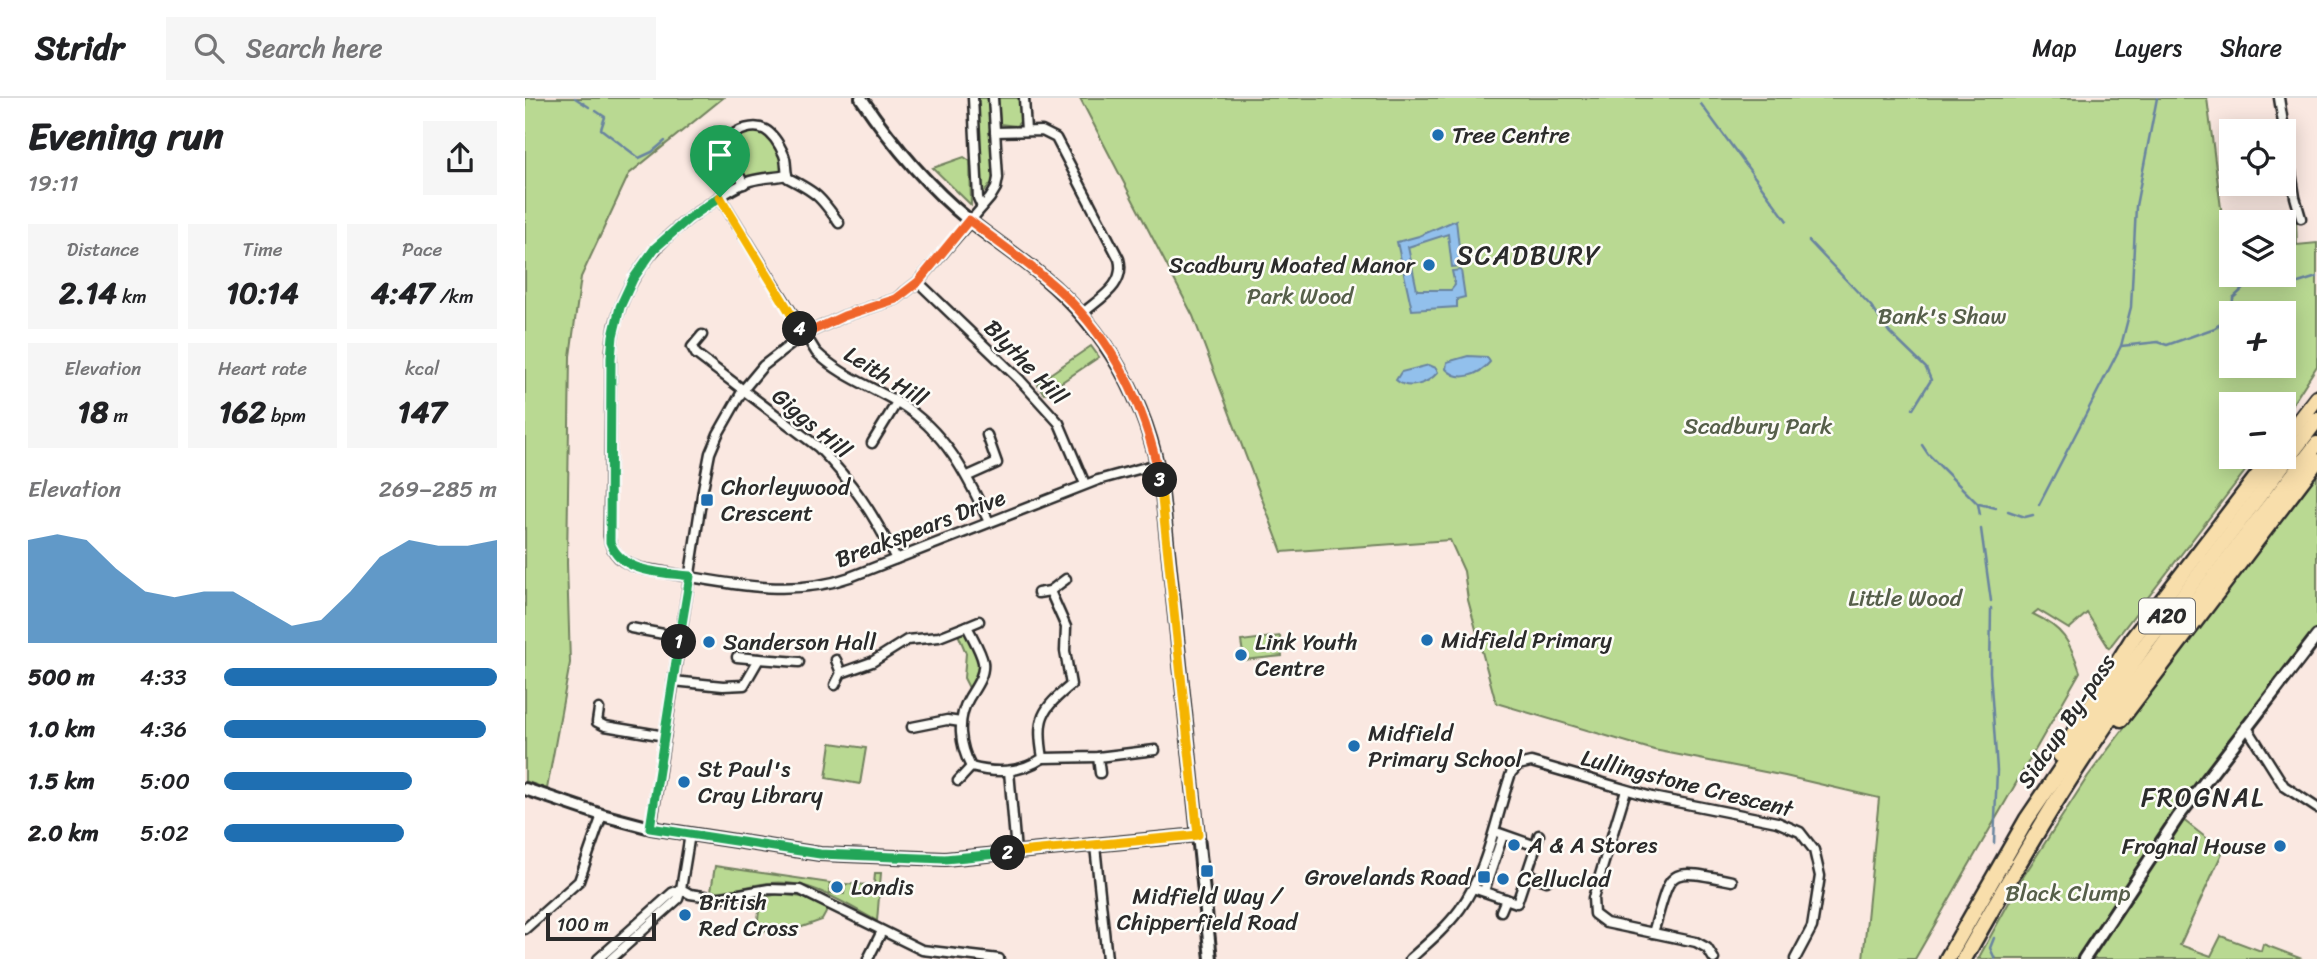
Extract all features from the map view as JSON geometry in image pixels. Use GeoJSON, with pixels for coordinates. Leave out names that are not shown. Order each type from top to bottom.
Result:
{"type":"FeatureCollection","features":[{"type":"Feature","properties":{"kind":"highway"},"geometry":{"type":"LineString","coordinates":[[2296,425],[2317,398]]}},
{"type":"Feature","properties":{"kind":"highway","name":"Sidcup By-pass"},"geometry":{"type":"LineString","coordinates":[[1947,958],[2027,819],[2145,645],[2317,419]]}},
{"type":"Feature","properties":{"kind":"highway","name":"Sidcup By-pass"},"geometry":{"type":"LineString","coordinates":[[1966,959],[2035,836],[2106,724],[2159,650],[2317,444]]}},
{"type":"Feature","properties":{"kind":"highway","name":"A20"},"geometry":{"type":"LineString","coordinates":[[2035,836],[2317,461]]}},
{"type":"Feature","properties":{"kind":"highway","name":"A20"},"geometry":{"type":"LineString","coordinates":[[2027,819],[2050,772],[2106,678],[2262,469]]}},
{"type":"Feature","properties":{"kind":"street"},"geometry":{"type":"LineString","coordinates":[[862,98],[906,160],[969,220],[1041,274],[1081,314],[1111,353],[1131,388],[1150,435],[1157,464],[1181,663],[1211,959]]}},
{"type":"Feature","properties":{"kind":"street"},"geometry":{"type":"LineString","coordinates":[[973,98],[978,198],[982,207]]}},
{"type":"Feature","properties":{"kind":"street"},"geometry":{"type":"LineString","coordinates":[[650,828],[710,453],[717,434],[743,390],[763,366],[803,335],[844,316],[896,299],[918,282],[994,193],[997,183],[993,98]]}},
{"type":"Feature","properties":{"kind":"street"},"geometry":{"type":"LineString","coordinates":[[1024,98],[1025,131]]}},
{"type":"Feature","properties":{"kind":"street"},"geometry":{"type":"LineString","coordinates":[[2279,98],[2295,197],[2301,218]]}},
{"type":"Feature","properties":{"kind":"street"},"geometry":{"type":"LineString","coordinates":[[744,184],[731,161],[728,146],[735,132],[754,126],[762,127],[773,136],[784,157],[787,175]]}},
{"type":"Feature","properties":{"kind":"street"},"geometry":{"type":"LineString","coordinates":[[995,132],[1046,132],[1059,142],[1120,262],[1118,282],[1081,314]]}},
{"type":"Feature","properties":{"kind":"street"},"geometry":{"type":"LineString","coordinates":[[690,576],[632,567],[620,559],[610,542],[612,344],[620,307],[642,265],[672,231],[720,197],[744,184],[760,178],[787,175],[817,195],[839,223]]}},
{"type":"Feature","properties":{"kind":"street","name":"Leith Hill"},"geometry":{"type":"LineString","coordinates":[[720,197],[803,335],[816,352],[834,369],[897,402],[935,432],[968,476],[989,523]]}},
{"type":"Feature","properties":{"kind":"street","name":"Blythe Hill"},"geometry":{"type":"LineString","coordinates":[[918,282],[1020,380],[1059,423],[1085,484]]}},
{"type":"Feature","properties":{"kind":"street","name":"Giggs Hill"},"geometry":{"type":"LineString","coordinates":[[702,335],[692,347],[696,354],[818,447],[846,477],[875,516],[896,559]]}},
{"type":"Feature","properties":{"kind":"street"},"geometry":{"type":"LineString","coordinates":[[872,443],[897,402]]}},
{"type":"Feature","properties":{"kind":"street"},"geometry":{"type":"LineString","coordinates":[[968,476],[997,463],[987,435]]}},
{"type":"Feature","properties":{"kind":"street","name":"Breakspears Drive"},"geometry":{"type":"LineString","coordinates":[[690,576],[771,589],[800,588],[840,581],[1085,484],[1157,464]]}},
{"type":"Feature","properties":{"kind":"street"},"geometry":{"type":"LineString","coordinates":[[1038,593],[1050,591],[1066,579]]}},
{"type":"Feature","properties":{"kind":"street"},"geometry":{"type":"LineString","coordinates":[[1043,758],[1039,736],[1047,706],[1071,685],[1065,651],[1066,628],[1050,591]]}},
{"type":"Feature","properties":{"kind":"street"},"geometry":{"type":"LineString","coordinates":[[835,685],[841,673],[872,662],[907,640],[939,637],[979,621]]}},
{"type":"Feature","properties":{"kind":"street"},"geometry":{"type":"LineString","coordinates":[[967,626],[983,663],[979,684],[967,701],[961,722],[962,750],[971,767],[988,771],[1009,771],[1031,766],[1043,758],[1098,757],[1155,750]]}},
{"type":"Feature","properties":{"kind":"street"},"geometry":{"type":"LineString","coordinates":[[631,628],[680,637]]}},
{"type":"Feature","properties":{"kind":"street"},"geometry":{"type":"LineString","coordinates":[[640,640],[641,630]]}},
{"type":"Feature","properties":{"kind":"street"},"geometry":{"type":"LineString","coordinates":[[2084,959],[2178,817],[2317,636]]}},
{"type":"Feature","properties":{"kind":"street"},"geometry":{"type":"LineString","coordinates":[[737,657],[799,662]]}},
{"type":"Feature","properties":{"kind":"street"},"geometry":{"type":"LineString","coordinates":[[673,681],[723,686],[744,685],[759,659]]}},
{"type":"Feature","properties":{"kind":"street"},"geometry":{"type":"LineString","coordinates":[[836,660],[841,673]]}},
{"type":"Feature","properties":{"kind":"street"},"geometry":{"type":"LineString","coordinates":[[599,709],[597,722],[605,726],[665,736]]}},
{"type":"Feature","properties":{"kind":"street"},"geometry":{"type":"LineString","coordinates":[[912,726],[947,720],[961,722]]}},
{"type":"Feature","properties":{"kind":"street"},"geometry":{"type":"LineString","coordinates":[[2246,726],[2284,786],[2317,808]]}},
{"type":"Feature","properties":{"kind":"street"},"geometry":{"type":"LineString","coordinates":[[1098,757],[1100,773]]}},
{"type":"Feature","properties":{"kind":"street","name":"Lullingstone Crescent"},"geometry":{"type":"LineString","coordinates":[[1493,831],[1513,769],[1531,762],[1626,790],[1785,824],[1806,838],[1814,850],[1819,868],[1818,898],[1812,927],[1795,959]]}},
{"type":"Feature","properties":{"kind":"street"},"geometry":{"type":"LineString","coordinates":[[958,781],[971,767]]}},
{"type":"Feature","properties":{"kind":"street"},"geometry":{"type":"LineString","coordinates":[[1009,771],[1016,852]]}},
{"type":"Feature","properties":{"kind":"street"},"geometry":{"type":"LineString","coordinates":[[525,789],[650,828],[820,854],[945,859],[1198,835]]}},
{"type":"Feature","properties":{"kind":"street"},"geometry":{"type":"LineString","coordinates":[[1626,790],[1592,907],[1594,915],[1606,923],[1702,944],[1714,959]]}},
{"type":"Feature","properties":{"kind":"street"},"geometry":{"type":"LineString","coordinates":[[525,929],[579,881],[602,815]]}},
{"type":"Feature","properties":{"kind":"street"},"geometry":{"type":"LineString","coordinates":[[1410,959],[1451,920],[1473,888],[1493,831],[1536,846]]}},
{"type":"Feature","properties":{"kind":"street"},"geometry":{"type":"LineString","coordinates":[[611,959],[678,899],[690,834]]}},
{"type":"Feature","properties":{"kind":"street"},"geometry":{"type":"LineString","coordinates":[[1484,891],[1503,835]]}},
{"type":"Feature","properties":{"kind":"street"},"geometry":{"type":"LineString","coordinates":[[1473,888],[1517,903],[1539,835]]}},
{"type":"Feature","properties":{"kind":"street"},"geometry":{"type":"LineString","coordinates":[[1095,846],[1107,959]]}},
{"type":"Feature","properties":{"kind":"street"},"geometry":{"type":"LineString","coordinates":[[1653,933],[1666,888],[1673,878],[1688,872],[1732,881]]}},
{"type":"Feature","properties":{"kind":"street"},"geometry":{"type":"LineString","coordinates":[[1527,874],[1547,881]]}},
{"type":"Feature","properties":{"kind":"street"},"geometry":{"type":"LineString","coordinates":[[681,889],[690,894],[717,898],[769,889],[800,890],[922,950],[999,959]]}},
{"type":"Feature","properties":{"kind":"street"},"geometry":{"type":"LineString","coordinates":[[598,959],[672,893],[681,889]]}},
{"type":"Feature","properties":{"kind":"street"},"geometry":{"type":"LineString","coordinates":[[1501,911],[1506,899]]}},
{"type":"Feature","properties":{"kind":"street"},"geometry":{"type":"LineString","coordinates":[[868,959],[883,932]]}},
{"type":"Feature","properties":{"kind":"green space"},"geometry":{"type":"Polygon","coordinates":[[[525,98],[723,98],[629,174],[581,277],[570,356],[567,563],[570,663],[547,789],[525,781],[525,98]]]}},
{"type":"Feature","properties":{"kind":"green space"},"geometry":{"type":"Polygon","coordinates":[[[975,98],[989,98],[993,181],[981,196],[975,98]]]}},
{"type":"Feature","properties":{"kind":"green space"},"geometry":{"type":"Polygon","coordinates":[[[998,98],[1021,98],[1022,120],[1016,126],[1000,124],[998,98]]]}},
{"type":"Feature","properties":{"kind":"green space","name":"Scadbury Park"},"geometry":{"type":"Polygon","coordinates":[[[1080,98],[2207,98],[2221,210],[2219,210],[2219,287],[2296,287],[2296,218],[2297,245],[2317,243],[2317,366],[2296,398],[2296,392],[2219,392],[2219,469],[2247,469],[2109,648],[2087,613],[2069,629],[2038,610],[2033,614],[2052,625],[2064,637],[2080,672],[1915,959],[1863,959],[1879,798],[1654,750],[1496,703],[1468,600],[1464,571],[1450,540],[1282,552],[1193,316],[1080,98]]]}},
{"type":"Feature","properties":{"kind":"green space"},"geometry":{"type":"Polygon","coordinates":[[[754,128],[767,135],[776,145],[781,158],[781,172],[745,177],[738,169],[733,139],[738,133],[754,128]]]}},
{"type":"Feature","properties":{"kind":"green space"},"geometry":{"type":"Polygon","coordinates":[[[964,157],[970,161],[971,205],[933,168],[964,157]]]}},
{"type":"Feature","properties":{"kind":"green space"},"geometry":{"type":"Polygon","coordinates":[[[1091,346],[1099,357],[1044,394],[1037,383],[1091,346]]]}},
{"type":"Feature","properties":{"kind":"green space","name":"Black Clump"},"geometry":{"type":"Polygon","coordinates":[[[2317,473],[2317,635],[2078,959],[1978,959],[2023,877],[2088,776],[2317,473]]]}},
{"type":"Feature","properties":{"kind":"green space"},"geometry":{"type":"Polygon","coordinates":[[[958,634],[968,635],[975,650],[979,669],[971,692],[964,678],[966,653],[958,634]]]}},
{"type":"Feature","properties":{"kind":"green space"},"geometry":{"type":"Polygon","coordinates":[[[1280,636],[1282,656],[1244,660],[1241,641],[1280,636]]]}},
{"type":"Feature","properties":{"kind":"green space"},"geometry":{"type":"Polygon","coordinates":[[[831,743],[866,748],[860,784],[826,778],[831,743]]]}},
{"type":"Feature","properties":{"kind":"green space"},"geometry":{"type":"Polygon","coordinates":[[[2182,819],[2223,851],[2180,945],[2211,956],[2221,936],[2261,951],[2263,944],[2302,959],[2087,959],[2182,819]]]}},
{"type":"Feature","properties":{"kind":"green space"},"geometry":{"type":"Polygon","coordinates":[[[715,866],[830,883],[829,893],[844,894],[845,884],[874,885],[875,873],[881,873],[877,921],[826,894],[799,885],[770,883],[711,891],[715,866]]]}},
{"type":"Feature","properties":{"kind":"green space"},"geometry":{"type":"Polygon","coordinates":[[[778,894],[802,897],[828,909],[822,920],[802,927],[756,932],[761,898],[778,894]]]}},
{"type":"Feature","properties":{"kind":"water"},"geometry":{"type":"Polygon","coordinates":[[[1456,220],[1461,266],[1452,267],[1448,234],[1408,247],[1417,290],[1451,290],[1455,285],[1452,271],[1461,270],[1465,297],[1457,299],[1457,307],[1412,310],[1397,242],[1456,220]]]}},
{"type":"Feature","properties":{"kind":"water"},"geometry":{"type":"Polygon","coordinates":[[[1468,356],[1487,357],[1490,362],[1469,376],[1457,376],[1446,369],[1447,362],[1468,356]]]}},
{"type":"Feature","properties":{"kind":"water"},"geometry":{"type":"Polygon","coordinates":[[[1429,365],[1438,372],[1423,383],[1406,385],[1396,380],[1401,372],[1429,365]]]}},
{"type":"Feature","properties":{"kind":"waterway"},"geometry":{"type":"LineString","coordinates":[[575,98],[589,107]]}},
{"type":"Feature","properties":{"kind":"waterway"},"geometry":{"type":"LineString","coordinates":[[2121,346],[2131,307],[2136,206],[2157,98]]}},
{"type":"Feature","properties":{"kind":"waterway"},"geometry":{"type":"LineString","coordinates":[[1701,104],[1787,221]]}},
{"type":"Feature","properties":{"kind":"waterway"},"geometry":{"type":"LineString","coordinates":[[596,111],[605,117],[601,129],[639,158],[665,141]]}},
{"type":"Feature","properties":{"kind":"waterway"},"geometry":{"type":"LineString","coordinates":[[1809,241],[1871,306],[1889,332],[1926,368],[1931,380],[1913,409]]}},
{"type":"Feature","properties":{"kind":"waterway"},"geometry":{"type":"LineString","coordinates":[[2296,284],[2317,277]]}},
{"type":"Feature","properties":{"kind":"waterway"},"geometry":{"type":"LineString","coordinates":[[2233,301],[2245,287]]}},
{"type":"Feature","properties":{"kind":"waterway"},"geometry":{"type":"LineString","coordinates":[[2039,505],[2121,346],[2158,342],[2167,345],[2219,324]]}},
{"type":"Feature","properties":{"kind":"waterway"},"geometry":{"type":"LineString","coordinates":[[1922,445],[1978,504],[1980,515]]}},
{"type":"Feature","properties":{"kind":"waterway"},"geometry":{"type":"LineString","coordinates":[[1979,504],[1996,508]]}},
{"type":"Feature","properties":{"kind":"waterway"},"geometry":{"type":"LineString","coordinates":[[2008,511],[2025,517],[2033,515]]}},
{"type":"Feature","properties":{"kind":"waterway"},"geometry":{"type":"LineString","coordinates":[[1981,529],[1991,601]]}},
{"type":"Feature","properties":{"kind":"waterway"},"geometry":{"type":"LineString","coordinates":[[1991,608],[1990,672],[1997,770],[1994,843]]}},
{"type":"Feature","properties":{"kind":"waterway"},"geometry":{"type":"LineString","coordinates":[[1994,938],[1990,948],[1995,959]]}},
{"type":"Feature","properties":{"kind":"place","name":"Tree Centre"},"geometry":{"type":"Point","coordinates":[1438,135]}},
{"type":"Feature","properties":{"kind":"place","name":"Scadbury Moated Manor"},"geometry":{"type":"Point","coordinates":[1429,265]}},
{"type":"Feature","properties":{"kind":"place","name":"Chorleywood Crescent"},"geometry":{"type":"Point","coordinates":[707,500]}},
{"type":"Feature","properties":{"kind":"place","name":"Midfield Primary"},"geometry":{"type":"Point","coordinates":[1427,640]}},
{"type":"Feature","properties":{"kind":"place","name":"Sanderson Hall"},"geometry":{"type":"Point","coordinates":[709,642]}},
{"type":"Feature","properties":{"kind":"place","name":"Link Youth Centre"},"geometry":{"type":"Point","coordinates":[1241,655]}},
{"type":"Feature","properties":{"kind":"place","name":"Midfield Primary School"},"geometry":{"type":"Point","coordinates":[1354,746]}},
{"type":"Feature","properties":{"kind":"place","name":"St Paul's Cray Library"},"geometry":{"type":"Point","coordinates":[684,782]}},
{"type":"Feature","properties":{"kind":"place","name":"A & A Stores"},"geometry":{"type":"Point","coordinates":[1514,845]}},
{"type":"Feature","properties":{"kind":"place","name":"Frognal House"},"geometry":{"type":"Point","coordinates":[2280,846]}},
{"type":"Feature","properties":{"kind":"place","name":"Midfield Way / Chipperfield Road"},"geometry":{"type":"Point","coordinates":[1207,871]}},
{"type":"Feature","properties":{"kind":"place","name":"Grovelands Road"},"geometry":{"type":"Point","coordinates":[1484,877]}},
{"type":"Feature","properties":{"kind":"place","name":"Celluclad"},"geometry":{"type":"Point","coordinates":[1503,879]}},
{"type":"Feature","properties":{"kind":"place","name":"Londis"},"geometry":{"type":"Point","coordinates":[837,887]}},
{"type":"Feature","properties":{"kind":"place","name":"British Red Cross"},"geometry":{"type":"Point","coordinates":[685,915]}},
{"type":"Feature","properties":{"kind":"district","name":"SCADBURY"},"geometry":{"type":"Point","coordinates":[1529,255]}},
{"type":"Feature","properties":{"kind":"district","name":"FROGNAL"},"geometry":{"type":"Point","coordinates":[2203,797]}},
{"type":"Feature","properties":{"kind":"route"},"geometry":{"type":"LineString","coordinates":[[720,197],[803,335],[844,316],[896,299],[918,282],[969,220],[1041,274],[1089,322],[1131,388],[1150,435],[1160,478],[1198,835],[945,859],[820,854],[650,828],[690,576],[632,567],[620,559],[610,542],[612,344],[620,307],[642,265],[672,231],[720,197]]}},
{"type":"Feature","properties":{"kind":"park label","name":"Park Wood"},"geometry":{"type":"Point","coordinates":[1300,296]}},
{"type":"Feature","properties":{"kind":"park label","name":"Bank's Shaw"},"geometry":{"type":"Point","coordinates":[1942,316]}},
{"type":"Feature","properties":{"kind":"park label","name":"Little Wood"},"geometry":{"type":"Point","coordinates":[1905,598]}}]}
